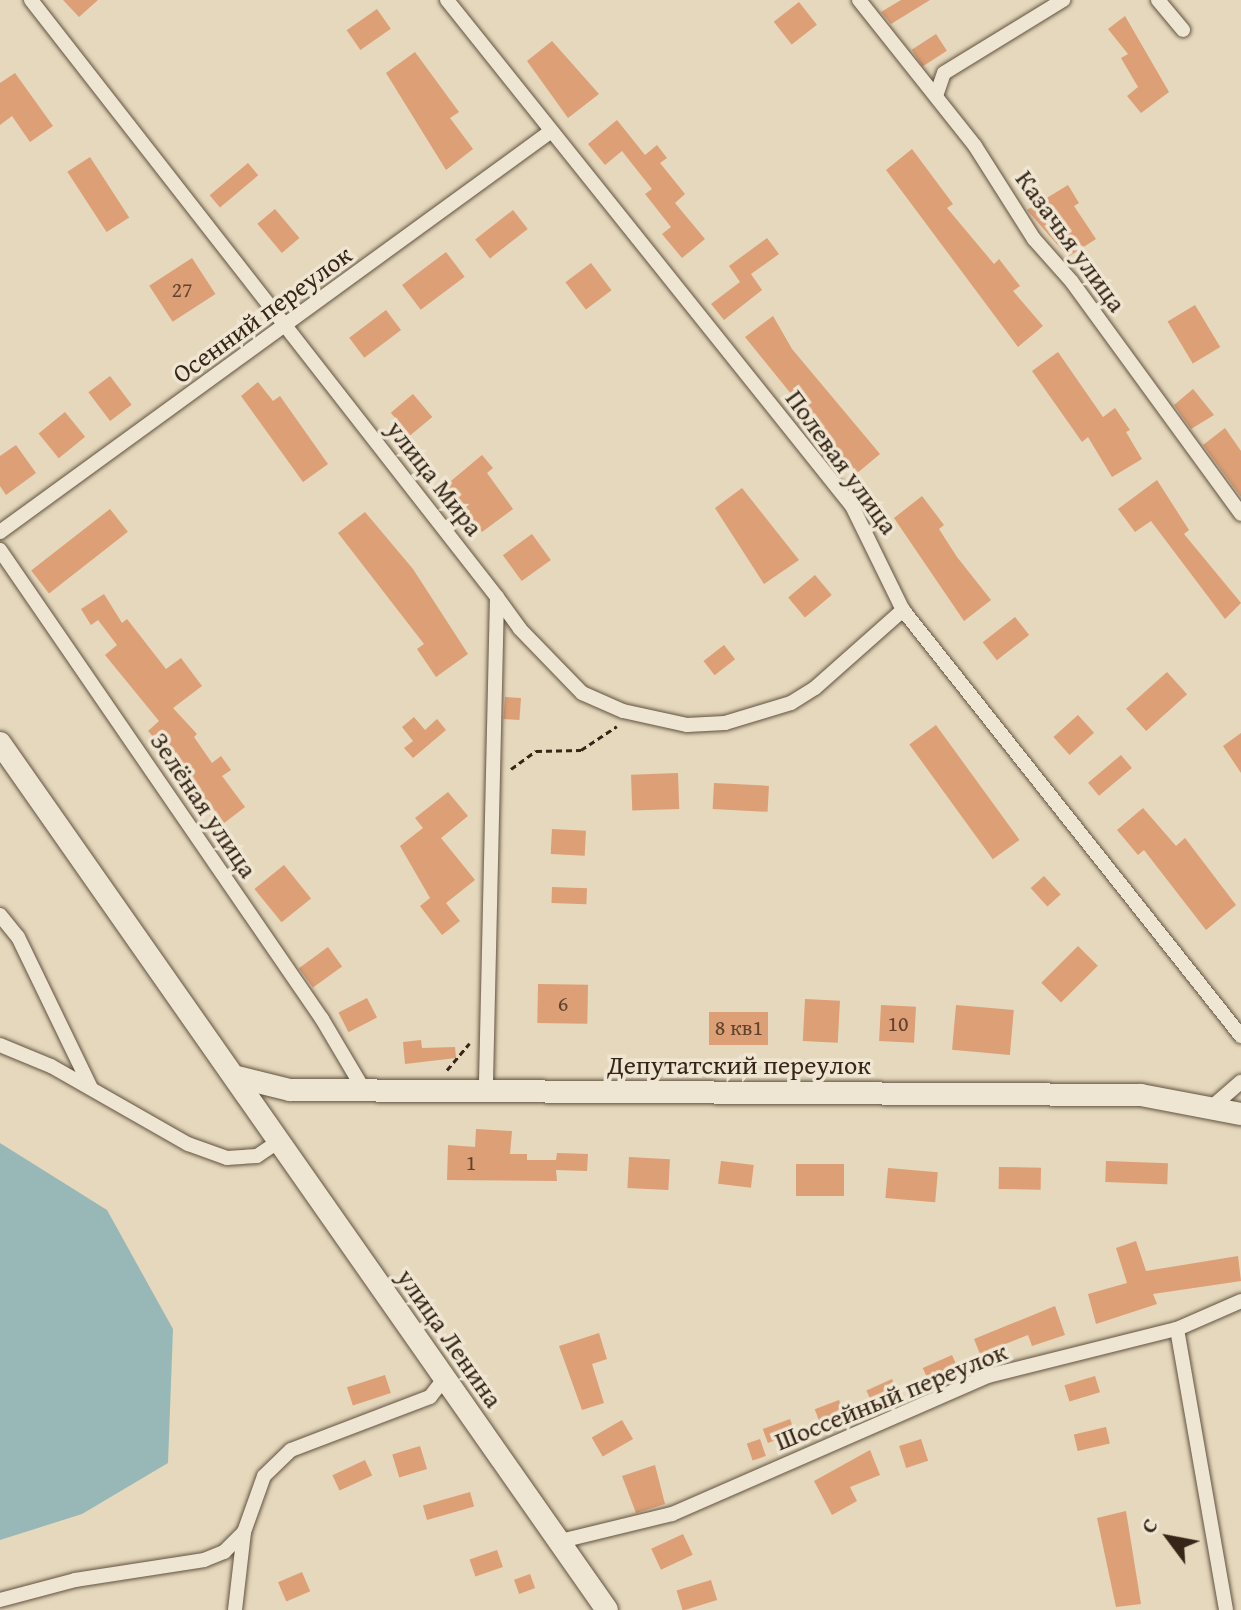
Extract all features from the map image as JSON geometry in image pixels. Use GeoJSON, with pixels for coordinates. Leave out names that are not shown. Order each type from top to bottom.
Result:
{"type":"FeatureCollection","features":[{"type":"Feature","properties":{"kind":"street","name":"улица Мира"},"geometry":{"type":"LineString","coordinates":[[31,0],[520,629],[582,693],[623,711],[687,725],[725,723],[791,703],[815,688],[903,610]]}},
{"type":"Feature","properties":{"kind":"street","name":"Полевая улица"},"geometry":{"type":"LineString","coordinates":[[447,0],[852,506],[903,610],[1241,1036]]}},
{"type":"Feature","properties":{"kind":"street","name":"Казачья улица"},"geometry":{"type":"LineString","coordinates":[[859,0],[975,146],[1034,239],[1072,282],[1241,514]]}},
{"type":"Feature","properties":{"kind":"street"},"geometry":{"type":"LineString","coordinates":[[936,96],[944,73],[1063,0]]}},
{"type":"Feature","properties":{"kind":"street"},"geometry":{"type":"LineString","coordinates":[[1158,0],[1183,30]]}},
{"type":"Feature","properties":{"kind":"street","name":"Осенний переулок"},"geometry":{"type":"LineString","coordinates":[[0,532],[286,327],[550,132]]}},
{"type":"Feature","properties":{"kind":"street","name":"Зелёная улица"},"geometry":{"type":"LineString","coordinates":[[0,550],[322,1019],[364,1090]]}},
{"type":"Feature","properties":{"kind":"street"},"geometry":{"type":"LineString","coordinates":[[486,1091],[497,597]]}},
{"type":"Feature","properties":{"kind":"street","name":"улица Ленина"},"geometry":{"type":"LineString","coordinates":[[0,743],[237,1077],[278,1142],[607,1610]]}},
{"type":"Feature","properties":{"kind":"street"},"geometry":{"type":"LineString","coordinates":[[0,915],[24,949],[91,1089]]}},
{"type":"Feature","properties":{"kind":"street"},"geometry":{"type":"LineString","coordinates":[[0,1045],[91,1089],[188,1144],[227,1158],[257,1156],[278,1142]]}},
{"type":"Feature","properties":{"kind":"street","name":"Депутатский переулок"},"geometry":{"type":"LineString","coordinates":[[237,1077],[290,1090],[1141,1095],[1213,1106],[1241,1114]]}},
{"type":"Feature","properties":{"kind":"street"},"geometry":{"type":"LineString","coordinates":[[1213,1106],[1241,1082]]}},
{"type":"Feature","properties":{"kind":"street","name":"Шоссейный переулок"},"geometry":{"type":"LineString","coordinates":[[561,1541],[672,1514],[988,1376],[1177,1329],[1241,1301]]}},
{"type":"Feature","properties":{"kind":"street"},"geometry":{"type":"LineString","coordinates":[[1177,1329],[1226,1610]]}},
{"type":"Feature","properties":{"kind":"street"},"geometry":{"type":"LineString","coordinates":[[235,1610],[244,1532],[264,1476],[291,1450],[430,1397],[444,1379]]}},
{"type":"Feature","properties":{"kind":"street"},"geometry":{"type":"LineString","coordinates":[[0,1600],[75,1580],[204,1560],[224,1552],[244,1532]]}},
{"type":"Feature","properties":{"kind":"path"},"geometry":{"type":"LineString","coordinates":[[491,794],[527,755],[581,750],[609,733],[623,711]]}},
{"type":"Feature","properties":{"kind":"path"},"geometry":{"type":"LineString","coordinates":[[443,1073],[474,1037],[489,1029]]}},
{"type":"Feature","properties":{"kind":"water"},"geometry":{"type":"Polygon","coordinates":[[[0,1143],[107,1210],[173,1329],[168,1463],[82,1514],[0,1540],[0,1143]]]}},
{"type":"Feature","properties":{"kind":"building"},"geometry":{"type":"Polygon","coordinates":[[[63,0],[98,0],[79,17],[63,0]]]}},
{"type":"Feature","properties":{"kind":"building"},"geometry":{"type":"Polygon","coordinates":[[[901,0],[930,0],[891,24],[881,12],[901,0]]]}},
{"type":"Feature","properties":{"kind":"building"},"geometry":{"type":"Polygon","coordinates":[[[799,2],[817,25],[792,45],[774,22],[799,2]]]}},
{"type":"Feature","properties":{"kind":"building"},"geometry":{"type":"Polygon","coordinates":[[[377,9],[391,29],[360,50],[347,30],[377,9]]]}},
{"type":"Feature","properties":{"kind":"building"},"geometry":{"type":"Polygon","coordinates":[[[1125,16],[1169,92],[1141,113],[1127,96],[1138,87],[1121,58],[1128,54],[1108,29],[1125,16]]]}},
{"type":"Feature","properties":{"kind":"building"},"geometry":{"type":"Polygon","coordinates":[[[936,34],[947,51],[923,67],[912,50],[936,34]]]}},
{"type":"Feature","properties":{"kind":"building"},"geometry":{"type":"Polygon","coordinates":[[[552,41],[599,94],[568,118],[527,61],[552,41]]]}},
{"type":"Feature","properties":{"kind":"building"},"geometry":{"type":"Polygon","coordinates":[[[415,52],[459,112],[450,118],[473,149],[446,170],[386,73],[415,52]]]}},
{"type":"Feature","properties":{"kind":"building"},"geometry":{"type":"Polygon","coordinates":[[[15,73],[53,126],[30,142],[12,116],[0,125],[0,83],[15,73]]]}},
{"type":"Feature","properties":{"kind":"building"},"geometry":{"type":"Polygon","coordinates":[[[617,120],[645,155],[657,145],[667,158],[660,163],[685,194],[675,203],[705,239],[682,258],[662,234],[671,227],[645,194],[652,189],[622,151],[605,165],[588,144],[617,120]]]}},
{"type":"Feature","properties":{"kind":"building"},"geometry":{"type":"Polygon","coordinates":[[[912,149],[953,204],[947,208],[994,264],[999,259],[1020,286],[1013,291],[1043,326],[1018,347],[886,170],[912,149]]]}},
{"type":"Feature","properties":{"kind":"building"},"geometry":{"type":"Polygon","coordinates":[[[90,157],[129,217],[107,232],[67,172],[90,157]]]}},
{"type":"Feature","properties":{"kind":"building"},"geometry":{"type":"Polygon","coordinates":[[[248,163],[258,175],[220,207],[210,195],[248,163]]]}},
{"type":"Feature","properties":{"kind":"building"},"geometry":{"type":"Polygon","coordinates":[[[1068,185],[1079,203],[1074,206],[1096,239],[1068,257],[1027,210],[1068,185]]]}},
{"type":"Feature","properties":{"kind":"building"},"geometry":{"type":"Polygon","coordinates":[[[275,209],[299,238],[282,253],[257,224],[275,209]]]}},
{"type":"Feature","properties":{"kind":"building"},"geometry":{"type":"Polygon","coordinates":[[[513,210],[528,229],[490,258],[475,240],[513,210]]]}},
{"type":"Feature","properties":{"kind":"building"},"geometry":{"type":"Polygon","coordinates":[[[767,238],[779,254],[751,274],[762,290],[724,320],[711,304],[740,282],[729,266],[767,238]]]}},
{"type":"Feature","properties":{"kind":"building"},"geometry":{"type":"Polygon","coordinates":[[[446,252],[465,277],[421,310],[402,285],[446,252]]]}},
{"type":"Feature","properties":{"kind":"building"},"geometry":{"type":"Polygon","coordinates":[[[192,258],[215,294],[173,322],[149,286],[192,258]]]}},
{"type":"Feature","properties":{"kind":"building"},"geometry":{"type":"Polygon","coordinates":[[[591,263],[611,290],[586,309],[565,282],[591,263]]]}},
{"type":"Feature","properties":{"kind":"building"},"geometry":{"type":"Polygon","coordinates":[[[1195,305],[1220,347],[1193,363],[1168,321],[1195,305]]]}},
{"type":"Feature","properties":{"kind":"building"},"geometry":{"type":"Polygon","coordinates":[[[386,310],[401,330],[364,358],[349,338],[386,310]]]}},
{"type":"Feature","properties":{"kind":"building"},"geometry":{"type":"Polygon","coordinates":[[[773,316],[792,349],[880,454],[856,474],[745,337],[773,316]]]}},
{"type":"Feature","properties":{"kind":"building"},"geometry":{"type":"Polygon","coordinates":[[[1058,352],[1103,417],[1115,408],[1130,430],[1126,432],[1142,459],[1112,477],[1088,437],[1082,442],[1032,371],[1058,352]]]}},
{"type":"Feature","properties":{"kind":"building"},"geometry":{"type":"Polygon","coordinates":[[[110,376],[132,405],[110,421],[88,392],[110,376]]]}},
{"type":"Feature","properties":{"kind":"building"},"geometry":{"type":"Polygon","coordinates":[[[258,382],[273,401],[280,396],[328,464],[303,482],[241,396],[258,382]]]}},
{"type":"Feature","properties":{"kind":"building"},"geometry":{"type":"Polygon","coordinates":[[[1193,389],[1214,415],[1191,429],[1174,405],[1193,389]]]}},
{"type":"Feature","properties":{"kind":"building"},"geometry":{"type":"Polygon","coordinates":[[[413,394],[432,417],[410,436],[391,413],[413,394]]]}},
{"type":"Feature","properties":{"kind":"building"},"geometry":{"type":"Polygon","coordinates":[[[65,412],[85,437],[59,458],[39,433],[65,412]]]}},
{"type":"Feature","properties":{"kind":"building"},"geometry":{"type":"Polygon","coordinates":[[[1225,428],[1241,451],[1241,497],[1203,445],[1225,428]]]}},
{"type":"Feature","properties":{"kind":"building"},"geometry":{"type":"Polygon","coordinates":[[[16,445],[36,473],[6,495],[0,486],[0,456],[16,445]]]}},
{"type":"Feature","properties":{"kind":"building"},"geometry":{"type":"Polygon","coordinates":[[[482,455],[493,468],[487,473],[513,509],[482,532],[457,498],[450,504],[439,491],[482,455]]]}},
{"type":"Feature","properties":{"kind":"building"},"geometry":{"type":"Polygon","coordinates":[[[1157,480],[1189,530],[1184,534],[1241,603],[1225,619],[1151,521],[1135,532],[1118,509],[1157,480]]]}},
{"type":"Feature","properties":{"kind":"building"},"geometry":{"type":"Polygon","coordinates":[[[742,488],[799,560],[764,584],[715,508],[742,488]]]}},
{"type":"Feature","properties":{"kind":"building"},"geometry":{"type":"Polygon","coordinates":[[[922,496],[944,525],[939,529],[957,557],[991,600],[964,621],[894,518],[922,496]]]}},
{"type":"Feature","properties":{"kind":"building"},"geometry":{"type":"Polygon","coordinates":[[[110,509],[128,532],[49,593],[31,571],[110,509]]]}},
{"type":"Feature","properties":{"kind":"building"},"geometry":{"type":"Polygon","coordinates":[[[365,512],[413,569],[468,654],[436,677],[417,649],[424,644],[338,533],[365,512]]]}},
{"type":"Feature","properties":{"kind":"building"},"geometry":{"type":"Polygon","coordinates":[[[532,534],[551,560],[522,581],[503,555],[532,534]]]}},
{"type":"Feature","properties":{"kind":"building"},"geometry":{"type":"Polygon","coordinates":[[[815,575],[832,595],[805,617],[788,597],[815,575]]]}},
{"type":"Feature","properties":{"kind":"building"},"geometry":{"type":"Polygon","coordinates":[[[104,594],[122,623],[127,619],[166,669],[181,658],[202,686],[173,708],[197,734],[194,737],[212,763],[221,756],[231,770],[222,776],[245,807],[219,827],[174,772],[181,767],[148,731],[159,721],[105,655],[117,645],[98,620],[91,625],[81,609],[104,594]]]}},
{"type":"Feature","properties":{"kind":"building"},"geometry":{"type":"Polygon","coordinates":[[[1015,617],[1029,635],[997,660],[983,642],[1015,617]]]}},
{"type":"Feature","properties":{"kind":"building"},"geometry":{"type":"Polygon","coordinates":[[[724,645],[735,659],[715,675],[704,661],[724,645]]]}},
{"type":"Feature","properties":{"kind":"building"},"geometry":{"type":"Polygon","coordinates":[[[1167,672],[1187,694],[1146,731],[1126,709],[1167,672]]]}},
{"type":"Feature","properties":{"kind":"building"},"geometry":{"type":"Polygon","coordinates":[[[505,697],[521,698],[519,720],[503,719],[505,697]]]}},
{"type":"Feature","properties":{"kind":"building"},"geometry":{"type":"Polygon","coordinates":[[[1078,715],[1094,733],[1070,755],[1053,737],[1078,715]]]}},
{"type":"Feature","properties":{"kind":"building"},"geometry":{"type":"Polygon","coordinates":[[[414,717],[425,730],[437,719],[446,730],[413,758],[404,748],[413,741],[402,727],[414,717]]]}},
{"type":"Feature","properties":{"kind":"building"},"geometry":{"type":"Polygon","coordinates":[[[936,725],[1019,840],[993,859],[909,744],[936,725]]]}},
{"type":"Feature","properties":{"kind":"building"},"geometry":{"type":"Polygon","coordinates":[[[1241,733],[1241,773],[1223,746],[1241,733]]]}},
{"type":"Feature","properties":{"kind":"building"},"geometry":{"type":"Polygon","coordinates":[[[1121,755],[1132,768],[1099,796],[1088,783],[1121,755]]]}},
{"type":"Feature","properties":{"kind":"building"},"geometry":{"type":"Polygon","coordinates":[[[678,773],[679,809],[632,811],[631,775],[678,773]]]}},
{"type":"Feature","properties":{"kind":"building"},"geometry":{"type":"Polygon","coordinates":[[[714,783],[769,786],[768,812],[713,809],[714,783]]]}},
{"type":"Feature","properties":{"kind":"building"},"geometry":{"type":"Polygon","coordinates":[[[448,792],[468,816],[441,838],[475,880],[446,903],[460,921],[442,935],[420,906],[430,898],[400,846],[423,828],[415,818],[448,792]]]}},
{"type":"Feature","properties":{"kind":"building"},"geometry":{"type":"Polygon","coordinates":[[[1143,808],[1176,846],[1185,838],[1236,905],[1206,930],[1144,850],[1138,855],[1117,830],[1143,808]]]}},
{"type":"Feature","properties":{"kind":"building"},"geometry":{"type":"Polygon","coordinates":[[[552,829],[586,831],[585,856],[551,854],[552,829]]]}},
{"type":"Feature","properties":{"kind":"building"},"geometry":{"type":"Polygon","coordinates":[[[284,865],[311,898],[282,922],[254,889],[284,865]]]}},
{"type":"Feature","properties":{"kind":"building"},"geometry":{"type":"Polygon","coordinates":[[[1044,876],[1061,895],[1047,907],[1031,888],[1044,876]]]}},
{"type":"Feature","properties":{"kind":"building"},"geometry":{"type":"Polygon","coordinates":[[[552,887],[587,888],[586,904],[551,903],[552,887]]]}},
{"type":"Feature","properties":{"kind":"building"},"geometry":{"type":"Polygon","coordinates":[[[1078,946],[1098,966],[1061,1003],[1041,983],[1078,946]]]}},
{"type":"Feature","properties":{"kind":"building"},"geometry":{"type":"Polygon","coordinates":[[[328,947],[342,966],[313,988],[299,968],[328,947]]]}},
{"type":"Feature","properties":{"kind":"building"},"geometry":{"type":"Polygon","coordinates":[[[538,984],[588,985],[587,1024],[537,1023],[538,984]]]}},
{"type":"Feature","properties":{"kind":"building"},"geometry":{"type":"Polygon","coordinates":[[[367,998],[377,1018],[348,1032],[338,1013],[367,998]]]}},
{"type":"Feature","properties":{"kind":"building"},"geometry":{"type":"Polygon","coordinates":[[[805,999],[840,1001],[838,1043],[803,1041],[805,999]]]}},
{"type":"Feature","properties":{"kind":"building"},"geometry":{"type":"Polygon","coordinates":[[[881,1005],[916,1007],[914,1043],[879,1041],[881,1005]]]}},
{"type":"Feature","properties":{"kind":"building"},"geometry":{"type":"Polygon","coordinates":[[[956,1005],[1014,1010],[1010,1055],[952,1050],[956,1005]]]}},
{"type":"Feature","properties":{"kind":"building"},"geometry":{"type":"Polygon","coordinates":[[[709,1012],[768,1012],[768,1045],[709,1045],[709,1012]]]}},
{"type":"Feature","properties":{"kind":"building"},"geometry":{"type":"Polygon","coordinates":[[[421,1040],[422,1048],[455,1047],[456,1058],[405,1064],[403,1042],[421,1040]]]}},
{"type":"Feature","properties":{"kind":"building"},"geometry":{"type":"Polygon","coordinates":[[[476,1129],[512,1131],[510,1154],[527,1154],[527,1160],[556,1160],[557,1153],[588,1154],[587,1171],[556,1170],[557,1181],[447,1180],[448,1145],[475,1147],[476,1129]]]}},
{"type":"Feature","properties":{"kind":"building"},"geometry":{"type":"Polygon","coordinates":[[[629,1157],[670,1159],[668,1190],[627,1188],[629,1157]]]}},
{"type":"Feature","properties":{"kind":"building"},"geometry":{"type":"Polygon","coordinates":[[[721,1161],[754,1165],[751,1188],[718,1184],[721,1161]]]}},
{"type":"Feature","properties":{"kind":"building"},"geometry":{"type":"Polygon","coordinates":[[[1106,1161],[1168,1163],[1167,1184],[1105,1182],[1106,1161]]]}},
{"type":"Feature","properties":{"kind":"building"},"geometry":{"type":"Polygon","coordinates":[[[796,1164],[844,1164],[844,1196],[796,1196],[796,1164]]]}},
{"type":"Feature","properties":{"kind":"building"},"geometry":{"type":"Polygon","coordinates":[[[999,1167],[1041,1168],[1041,1190],[999,1189],[999,1167]]]}},
{"type":"Feature","properties":{"kind":"building"},"geometry":{"type":"Polygon","coordinates":[[[888,1168],[938,1172],[935,1202],[885,1198],[888,1168]]]}},
{"type":"Feature","properties":{"kind":"building"},"geometry":{"type":"Polygon","coordinates":[[[1136,1241],[1146,1271],[1238,1256],[1241,1281],[1153,1294],[1157,1304],[1096,1324],[1088,1294],[1127,1283],[1116,1248],[1136,1241]]]}},
{"type":"Feature","properties":{"kind":"building"},"geometry":{"type":"Polygon","coordinates":[[[1055,1306],[1065,1335],[1032,1346],[1028,1335],[980,1354],[974,1339],[1055,1306]]]}},
{"type":"Feature","properties":{"kind":"building"},"geometry":{"type":"Polygon","coordinates":[[[599,1333],[607,1359],[592,1364],[604,1403],[582,1410],[559,1346],[599,1333]]]}},
{"type":"Feature","properties":{"kind":"building"},"geometry":{"type":"Polygon","coordinates":[[[952,1355],[960,1373],[931,1386],[923,1368],[952,1355]]]}},
{"type":"Feature","properties":{"kind":"building"},"geometry":{"type":"Polygon","coordinates":[[[385,1375],[391,1393],[353,1405],[347,1387],[385,1375]]]}},
{"type":"Feature","properties":{"kind":"building"},"geometry":{"type":"Polygon","coordinates":[[[1095,1376],[1100,1392],[1069,1402],[1064,1385],[1095,1376]]]}},
{"type":"Feature","properties":{"kind":"building"},"geometry":{"type":"Polygon","coordinates":[[[892,1379],[899,1395],[873,1406],[866,1390],[892,1379]]]}},
{"type":"Feature","properties":{"kind":"building"},"geometry":{"type":"Polygon","coordinates":[[[839,1400],[846,1418],[822,1427],[815,1409],[839,1400]]]}},
{"type":"Feature","properties":{"kind":"building"},"geometry":{"type":"Polygon","coordinates":[[[790,1419],[795,1433],[768,1443],[763,1429],[790,1419]]]}},
{"type":"Feature","properties":{"kind":"building"},"geometry":{"type":"Polygon","coordinates":[[[622,1420],[633,1439],[603,1457],[592,1438],[622,1420]]]}},
{"type":"Feature","properties":{"kind":"building"},"geometry":{"type":"Polygon","coordinates":[[[1106,1427],[1110,1444],[1078,1451],[1074,1434],[1106,1427]]]}},
{"type":"Feature","properties":{"kind":"building"},"geometry":{"type":"Polygon","coordinates":[[[760,1439],[766,1456],[753,1461],[747,1444],[760,1439]]]}},
{"type":"Feature","properties":{"kind":"building"},"geometry":{"type":"Polygon","coordinates":[[[921,1439],[928,1461],[906,1468],[899,1446],[921,1439]]]}},
{"type":"Feature","properties":{"kind":"building"},"geometry":{"type":"Polygon","coordinates":[[[420,1446],[427,1469],[399,1477],[392,1454],[420,1446]]]}},
{"type":"Feature","properties":{"kind":"building"},"geometry":{"type":"Polygon","coordinates":[[[870,1450],[880,1475],[850,1487],[857,1501],[832,1515],[814,1481],[870,1450]]]}},
{"type":"Feature","properties":{"kind":"building"},"geometry":{"type":"Polygon","coordinates":[[[365,1460],[372,1475],[340,1491],[332,1475],[365,1460]]]}},
{"type":"Feature","properties":{"kind":"building"},"geometry":{"type":"Polygon","coordinates":[[[655,1465],[665,1504],[636,1513],[622,1476],[655,1465]]]}},
{"type":"Feature","properties":{"kind":"building"},"geometry":{"type":"Polygon","coordinates":[[[470,1492],[474,1506],[427,1520],[423,1506],[470,1492]]]}},
{"type":"Feature","properties":{"kind":"building"},"geometry":{"type":"Polygon","coordinates":[[[1126,1511],[1141,1604],[1116,1607],[1097,1518],[1126,1511]]]}},
{"type":"Feature","properties":{"kind":"building"},"geometry":{"type":"Polygon","coordinates":[[[683,1534],[693,1555],[661,1570],[651,1549],[683,1534]]]}},
{"type":"Feature","properties":{"kind":"building"},"geometry":{"type":"Polygon","coordinates":[[[497,1550],[503,1567],[475,1576],[470,1559],[497,1550]]]}},
{"type":"Feature","properties":{"kind":"building"},"geometry":{"type":"Polygon","coordinates":[[[302,1572],[310,1591],[286,1601],[278,1582],[302,1572]]]}},
{"type":"Feature","properties":{"kind":"building"},"geometry":{"type":"Polygon","coordinates":[[[530,1574],[535,1588],[519,1594],[514,1580],[530,1574]]]}},
{"type":"Feature","properties":{"kind":"building"},"geometry":{"type":"Polygon","coordinates":[[[711,1580],[717,1600],[683,1610],[677,1591],[711,1580]]]}}]}
